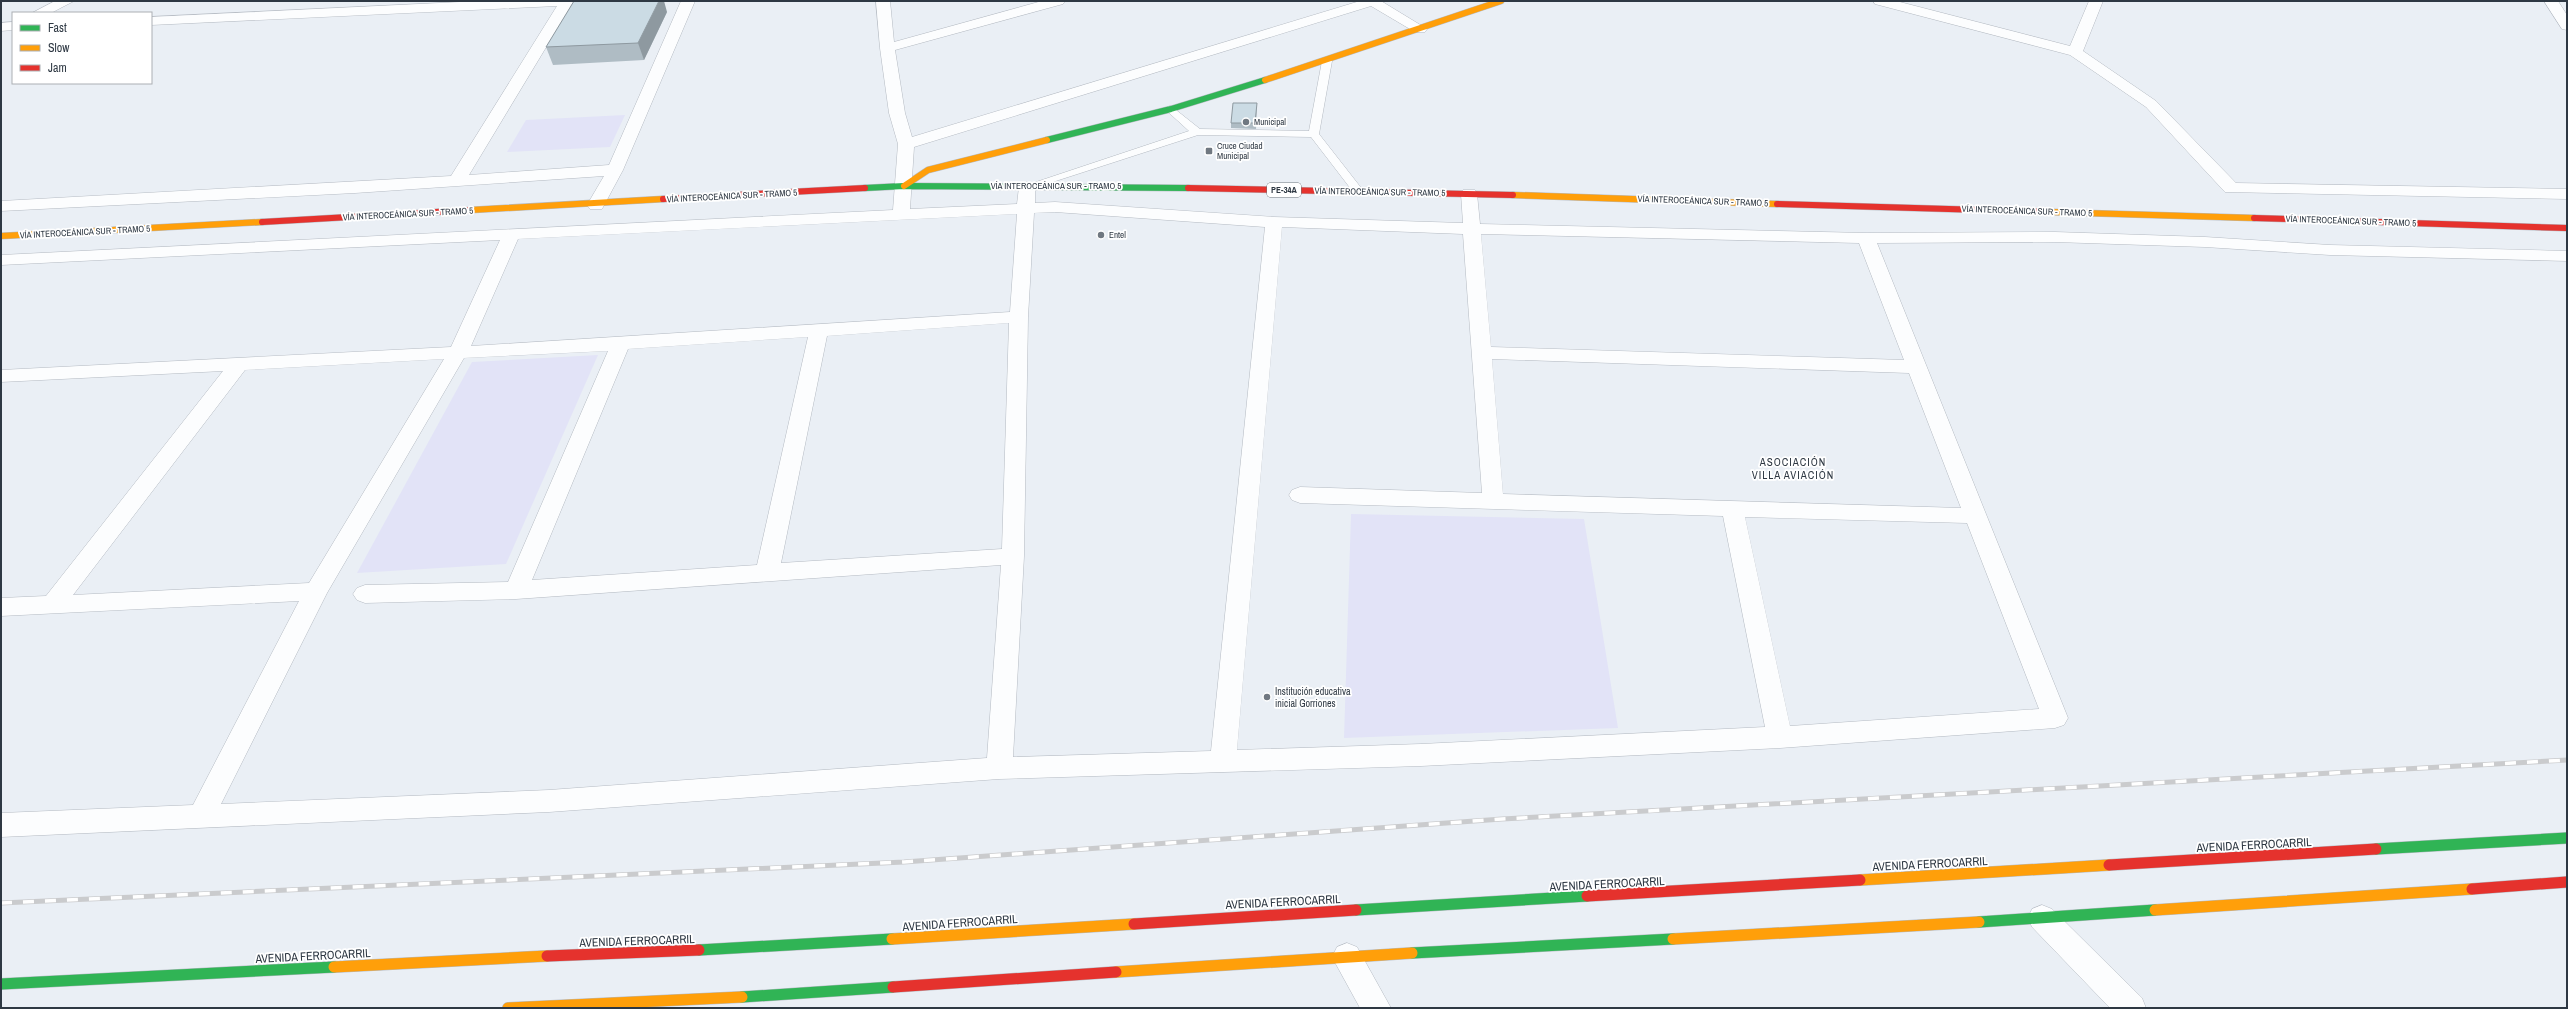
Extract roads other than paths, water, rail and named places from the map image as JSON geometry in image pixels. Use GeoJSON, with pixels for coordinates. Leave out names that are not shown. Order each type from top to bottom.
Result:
{"type":"FeatureCollection","features":[{"type":"Feature","properties":{"kind":"main road"},"geometry":{"type":"LineString","coordinates":[[904,186],[928,170],[1171,109],[1327,61],[1501,1]]}},
{"type":"Feature","properties":{"kind":"main road","name":"VÍA INTEROCEÁNICA SUR - TRAMO 5"},"geometry":{"type":"LineString","coordinates":[[1,236],[596,205],[904,186],[1118,186],[1358,191],[2567,228]]}},
{"type":"Feature","properties":{"kind":"main road","name":"AVENIDA FERROCARRIL"},"geometry":{"type":"LineString","coordinates":[[1,984],[612,953],[732,949],[1314,912],[2567,838]]}},
{"type":"Feature","properties":{"kind":"main road"},"geometry":{"type":"LineString","coordinates":[[508,1008],[642,1005],[1347,957],[2042,918],[2567,882]]}},
{"type":"Feature","properties":{"kind":"street"},"geometry":{"type":"LineString","coordinates":[[41,12],[67,1]]}},
{"type":"Feature","properties":{"kind":"street"},"geometry":{"type":"LineString","coordinates":[[152,20],[203,18],[269,1]]}},
{"type":"Feature","properties":{"kind":"street"},"geometry":{"type":"LineString","coordinates":[[235,10],[567,1]]}},
{"type":"Feature","properties":{"kind":"street"},"geometry":{"type":"LineString","coordinates":[[456,182],[567,1]]}},
{"type":"Feature","properties":{"kind":"street"},"geometry":{"type":"LineString","coordinates":[[596,205],[615,170],[688,1]]}},
{"type":"Feature","properties":{"kind":"street"},"geometry":{"type":"LineString","coordinates":[[883,1],[887,48],[897,112],[906,144],[901,216]]}},
{"type":"Feature","properties":{"kind":"street"},"geometry":{"type":"LineString","coordinates":[[887,48],[1058,1]]}},
{"type":"Feature","properties":{"kind":"street"},"geometry":{"type":"LineString","coordinates":[[906,144],[1372,1],[1420,28]]}},
{"type":"Feature","properties":{"kind":"street"},"geometry":{"type":"LineString","coordinates":[[1880,1],[2075,52],[2151,104],[2231,188],[2567,194]]}},
{"type":"Feature","properties":{"kind":"street"},"geometry":{"type":"LineString","coordinates":[[2075,52],[2096,1]]}},
{"type":"Feature","properties":{"kind":"street"},"geometry":{"type":"LineString","coordinates":[[2551,1],[2567,26]]}},
{"type":"Feature","properties":{"kind":"street"},"geometry":{"type":"LineString","coordinates":[[1,206],[456,182],[615,170]]}},
{"type":"Feature","properties":{"kind":"street"},"geometry":{"type":"LineString","coordinates":[[999,768],[1013,556],[1019,317],[1027,209],[1027,187]]}},
{"type":"Feature","properties":{"kind":"street"},"geometry":{"type":"LineString","coordinates":[[1469,194],[1470,228],[1492,499]]}},
{"type":"Feature","properties":{"kind":"street"},"geometry":{"type":"LineString","coordinates":[[1,260],[901,216],[1055,207],[1274,222],[1866,238],[2055,237],[2205,242],[2330,250],[2567,256]]}},
{"type":"Feature","properties":{"kind":"street"},"geometry":{"type":"LineString","coordinates":[[1223,759],[1274,222]]}},
{"type":"Feature","properties":{"kind":"street"},"geometry":{"type":"LineString","coordinates":[[201,816],[316,591],[458,352],[511,235]]}},
{"type":"Feature","properties":{"kind":"street"},"geometry":{"type":"LineString","coordinates":[[1,825],[550,801],[999,768],[1223,759],[1421,755],[1780,737],[2055,718],[1866,238]]}},
{"type":"Feature","properties":{"kind":"street"},"geometry":{"type":"LineString","coordinates":[[1,376],[238,365],[621,344],[1019,317]]}},
{"type":"Feature","properties":{"kind":"street"},"geometry":{"type":"LineString","coordinates":[[766,574],[819,330]]}},
{"type":"Feature","properties":{"kind":"street"},"geometry":{"type":"LineString","coordinates":[[516,590],[621,344]]}},
{"type":"Feature","properties":{"kind":"street"},"geometry":{"type":"LineString","coordinates":[[1481,353],[1917,367]]}},
{"type":"Feature","properties":{"kind":"street"},"geometry":{"type":"LineString","coordinates":[[53,604],[238,365]]}},
{"type":"Feature","properties":{"kind":"street"},"geometry":{"type":"LineString","coordinates":[[1300,495],[1492,499],[1976,516]]}},
{"type":"Feature","properties":{"kind":"street"},"geometry":{"type":"LineString","coordinates":[[1732,508],[1780,737]]}},
{"type":"Feature","properties":{"kind":"street"},"geometry":{"type":"LineString","coordinates":[[365,594],[516,590],[1013,556]]}},
{"type":"Feature","properties":{"kind":"street"},"geometry":{"type":"LineString","coordinates":[[1,607],[316,591]]}},
{"type":"Feature","properties":{"kind":"street"},"geometry":{"type":"LineString","coordinates":[[2042,918],[2131,1008]]}},
{"type":"Feature","properties":{"kind":"street"},"geometry":{"type":"LineString","coordinates":[[1347,957],[1376,1008]]}},
{"type":"Feature","properties":{"kind":"lane"},"geometry":{"type":"LineString","coordinates":[[1327,61],[1314,134],[1358,191]]}},
{"type":"Feature","properties":{"kind":"lane"},"geometry":{"type":"LineString","coordinates":[[1171,109],[1197,132]]}},
{"type":"Feature","properties":{"kind":"lane"},"geometry":{"type":"LineString","coordinates":[[1027,187],[1197,132],[1314,134]]}},
{"type":"Feature","properties":{"kind":"railway"},"geometry":{"type":"LineString","coordinates":[[1,903],[904,862],[1502,819],[2567,760]]}},
{"type":"Feature","properties":{"kind":"place","name":"Municipal"},"geometry":{"type":"Point","coordinates":[1246,122]}},
{"type":"Feature","properties":{"kind":"place","name":"Cruce Ciudad Municipal"},"geometry":{"type":"Point","coordinates":[1209,151]}},
{"type":"Feature","properties":{"kind":"place","name":"Entel"},"geometry":{"type":"Point","coordinates":[1101,235]}},
{"type":"Feature","properties":{"kind":"place","name":"Institución educativa inicial Gorriones"},"geometry":{"type":"Point","coordinates":[1267,697]}},
{"type":"Feature","properties":{"kind":"district","name":"ASOCIACIÓN VILLA AVIACIÓN"},"geometry":{"type":"Point","coordinates":[1793,468]}}]}
